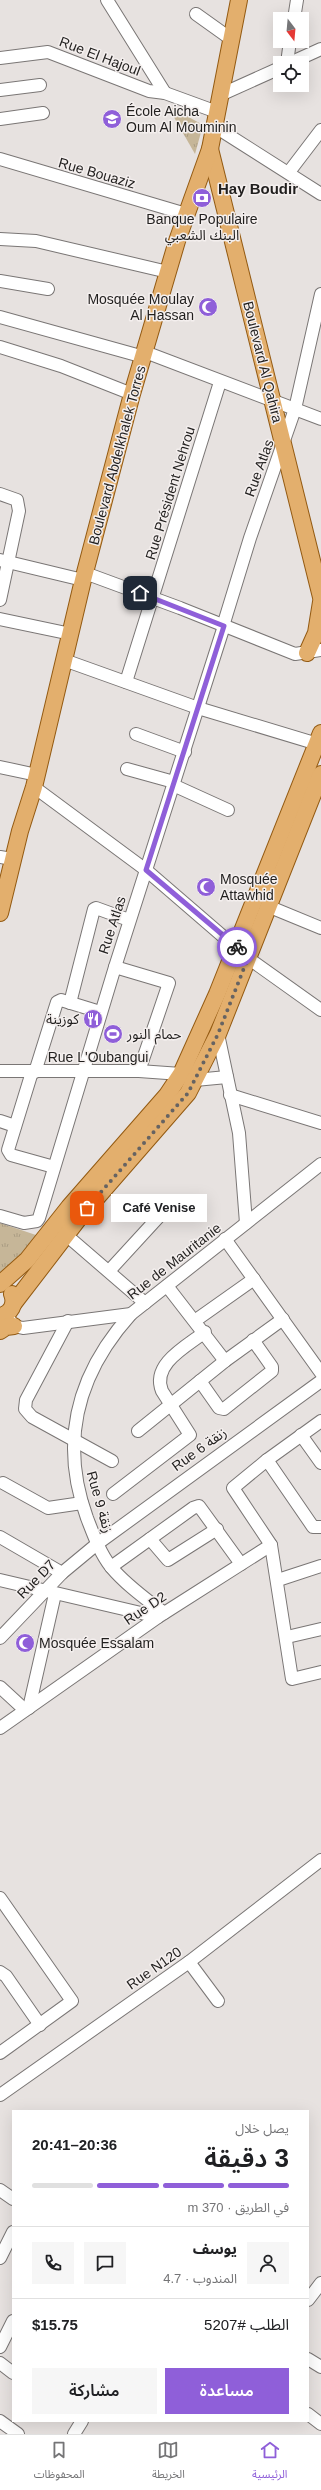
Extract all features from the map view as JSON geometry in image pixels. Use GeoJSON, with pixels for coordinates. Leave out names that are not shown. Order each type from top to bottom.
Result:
{"type":"FeatureCollection","features":[{"type":"Feature","properties":{"kind":"main road","name":"Boulevard Abdelkhalek Torres"},"geometry":{"type":"LineString","coordinates":[[0,913],[6,858],[35,781],[84,576],[132,394],[186,214],[210,149],[239,0]]}},
{"type":"Feature","properties":{"kind":"main road","name":"Boulevard Al Qahira"},"geometry":{"type":"LineString","coordinates":[[210,149],[272,402],[318,578],[321,597]]}},
{"type":"Feature","properties":{"kind":"main road"},"geometry":{"type":"LineString","coordinates":[[314,652],[321,602]]}},
{"type":"Feature","properties":{"kind":"main road"},"geometry":{"type":"LineString","coordinates":[[5,1319],[65,1234],[175,1110],[242,952],[320,741]]}},
{"type":"Feature","properties":{"kind":"main road"},"geometry":{"type":"LineString","coordinates":[[5,1319],[10,1291],[0,1285],[27,1260],[69,1207],[167,1095],[188,1077],[218,1034],[242,952],[270,907],[317,796],[321,774]]}},
{"type":"Feature","properties":{"kind":"street"},"geometry":{"type":"LineString","coordinates":[[107,0],[165,93]]}},
{"type":"Feature","properties":{"kind":"street"},"geometry":{"type":"LineString","coordinates":[[295,12],[297,0]]}},
{"type":"Feature","properties":{"kind":"street"},"geometry":{"type":"LineString","coordinates":[[196,14],[231,39]]}},
{"type":"Feature","properties":{"kind":"street"},"geometry":{"type":"LineString","coordinates":[[305,56],[320,50]]}},
{"type":"Feature","properties":{"kind":"street","name":"Rue El Hajoul"},"geometry":{"type":"LineString","coordinates":[[0,58],[48,52],[149,91],[165,93],[216,119],[321,194]]}},
{"type":"Feature","properties":{"kind":"street"},"geometry":{"type":"LineString","coordinates":[[220,95],[273,71]]}},
{"type":"Feature","properties":{"kind":"street"},"geometry":{"type":"LineString","coordinates":[[0,90],[40,85]]}},
{"type":"Feature","properties":{"kind":"street"},"geometry":{"type":"LineString","coordinates":[[0,119],[43,113]]}},
{"type":"Feature","properties":{"kind":"street"},"geometry":{"type":"LineString","coordinates":[[289,172],[321,130]]}},
{"type":"Feature","properties":{"kind":"street","name":"Rue Bouaziz"},"geometry":{"type":"LineString","coordinates":[[0,159],[186,214]]}},
{"type":"Feature","properties":{"kind":"street"},"geometry":{"type":"LineString","coordinates":[[0,239],[36,241],[168,272]]}},
{"type":"Feature","properties":{"kind":"street"},"geometry":{"type":"LineString","coordinates":[[0,281],[48,289]]}},
{"type":"Feature","properties":{"kind":"street","name":"Rue Atlas"},"geometry":{"type":"LineString","coordinates":[[0,1216],[24,1223],[33,1223],[39,1218],[100,1012],[173,784],[185,752],[250,538],[284,445],[317,330],[321,294]]}},
{"type":"Feature","properties":{"kind":"street"},"geometry":{"type":"LineString","coordinates":[[0,317],[144,354],[321,419]]}},
{"type":"Feature","properties":{"kind":"street"},"geometry":{"type":"LineString","coordinates":[[0,347],[61,366],[132,394]]}},
{"type":"Feature","properties":{"kind":"street","name":"Rue Président Nehrou"},"geometry":{"type":"LineString","coordinates":[[126,682],[220,382]]}},
{"type":"Feature","properties":{"kind":"street"},"geometry":{"type":"LineString","coordinates":[[0,494],[10,496],[17,500],[19,506],[4,561],[0,600]]}},
{"type":"Feature","properties":{"kind":"street"},"geometry":{"type":"LineString","coordinates":[[4,561],[84,576],[153,598],[295,654],[314,652]]}},
{"type":"Feature","properties":{"kind":"street"},"geometry":{"type":"LineString","coordinates":[[0,619],[71,634]]}},
{"type":"Feature","properties":{"kind":"street"},"geometry":{"type":"LineString","coordinates":[[64,660],[198,708],[320,741]]}},
{"type":"Feature","properties":{"kind":"street"},"geometry":{"type":"LineString","coordinates":[[136,734],[185,752]]}},
{"type":"Feature","properties":{"kind":"street"},"geometry":{"type":"LineString","coordinates":[[0,767],[35,781],[146,870],[242,952],[321,1010]]}},
{"type":"Feature","properties":{"kind":"street"},"geometry":{"type":"LineString","coordinates":[[127,769],[173,784],[228,810]]}},
{"type":"Feature","properties":{"kind":"street"},"geometry":{"type":"LineString","coordinates":[[270,907],[321,928]]}},
{"type":"Feature","properties":{"kind":"street"},"geometry":{"type":"LineString","coordinates":[[70,1003],[94,909],[96,908],[129,920]]}},
{"type":"Feature","properties":{"kind":"street"},"geometry":{"type":"LineString","coordinates":[[115,966],[169,983],[139,1071]]}},
{"type":"Feature","properties":{"kind":"street"},"geometry":{"type":"LineString","coordinates":[[54,1167],[9,1153],[7,1146],[34,1072],[56,1003],[61,1000],[100,1012]]}},
{"type":"Feature","properties":{"kind":"street"},"geometry":{"type":"LineString","coordinates":[[218,1034],[239,1133],[246,1223]]}},
{"type":"Feature","properties":{"kind":"street","name":"Rue L'Oubangui"},"geometry":{"type":"LineString","coordinates":[[0,1071],[139,1071],[188,1077],[227,1077]]}},
{"type":"Feature","properties":{"kind":"street"},"geometry":{"type":"LineString","coordinates":[[230,1095],[321,1122]]}},
{"type":"Feature","properties":{"kind":"street"},"geometry":{"type":"LineString","coordinates":[[0,1121],[15,1126]]}},
{"type":"Feature","properties":{"kind":"street","name":"Rue de Mauritanie"},"geometry":{"type":"LineString","coordinates":[[5,1319],[23,1328],[131,1314],[321,1164]]}},
{"type":"Feature","properties":{"kind":"street"},"geometry":{"type":"LineString","coordinates":[[109,1271],[165,1210]]}},
{"type":"Feature","properties":{"kind":"street"},"geometry":{"type":"LineString","coordinates":[[65,1234],[145,1303]]}},
{"type":"Feature","properties":{"kind":"street"},"geometry":{"type":"LineString","coordinates":[[225,1239],[321,1373]]}},
{"type":"Feature","properties":{"kind":"street"},"geometry":{"type":"LineString","coordinates":[[196,1320],[254,1279]]}},
{"type":"Feature","properties":{"kind":"street"},"geometry":{"type":"LineString","coordinates":[[167,1286],[196,1320],[225,1361]]}},
{"type":"Feature","properties":{"kind":"street","name":"Rue 9 زنقة"},"geometry":{"type":"LineString","coordinates":[[131,1314],[117,1330],[94,1364],[85,1384],[74,1442],[75,1473],[82,1503],[97,1544],[111,1567],[161,1615]]}},
{"type":"Feature","properties":{"kind":"street"},"geometry":{"type":"LineString","coordinates":[[138,1431],[225,1361],[283,1319]]}},
{"type":"Feature","properties":{"kind":"street"},"geometry":{"type":"LineString","coordinates":[[68,1321],[26,1400],[25,1409],[32,1417],[74,1442],[112,1460]]}},
{"type":"Feature","properties":{"kind":"street"},"geometry":{"type":"LineString","coordinates":[[113,1494],[190,1435],[160,1387],[165,1364],[205,1332]]}},
{"type":"Feature","properties":{"kind":"street"},"geometry":{"type":"LineString","coordinates":[[200,1381],[219,1408],[224,1409],[272,1371],[272,1367],[253,1340]]}},
{"type":"Feature","properties":{"kind":"street","name":"Rue 6 زنقة"},"geometry":{"type":"LineString","coordinates":[[97,1544],[321,1381]]}},
{"type":"Feature","properties":{"kind":"street"},"geometry":{"type":"LineString","coordinates":[[321,1421],[267,1460],[236,1484],[233,1489],[271,1545],[287,1637],[292,1679],[321,1672]]}},
{"type":"Feature","properties":{"kind":"street"},"geometry":{"type":"LineString","coordinates":[[301,1435],[321,1463]]}},
{"type":"Feature","properties":{"kind":"street"},"geometry":{"type":"LineString","coordinates":[[267,1460],[313,1527],[321,1527]]}},
{"type":"Feature","properties":{"kind":"street"},"geometry":{"type":"LineString","coordinates":[[3,1483],[48,1508],[82,1503]]}},
{"type":"Feature","properties":{"kind":"street"},"geometry":{"type":"LineString","coordinates":[[111,1567],[197,1506],[200,1507],[217,1529],[241,1564]]}},
{"type":"Feature","properties":{"kind":"street"},"geometry":{"type":"LineString","coordinates":[[150,1539],[164,1557],[170,1560],[217,1529]]}},
{"type":"Feature","properties":{"kind":"street"},"geometry":{"type":"LineString","coordinates":[[0,1537],[62,1573]]}},
{"type":"Feature","properties":{"kind":"street","name":"Rue D7"},"geometry":{"type":"LineString","coordinates":[[0,1637],[51,1592],[62,1573],[97,1544]]}},
{"type":"Feature","properties":{"kind":"street","name":"Rue D2"},"geometry":{"type":"LineString","coordinates":[[0,1728],[161,1615],[271,1545]]}},
{"type":"Feature","properties":{"kind":"street"},"geometry":{"type":"LineString","coordinates":[[278,1580],[321,1566]]}},
{"type":"Feature","properties":{"kind":"street"},"geometry":{"type":"LineString","coordinates":[[0,1580],[161,1615]]}},
{"type":"Feature","properties":{"kind":"street"},"geometry":{"type":"LineString","coordinates":[[0,1687],[27,1709],[51,1592]]}},
{"type":"Feature","properties":{"kind":"street"},"geometry":{"type":"LineString","coordinates":[[287,1637],[321,1629]]}},
{"type":"Feature","properties":{"kind":"street","name":"Rue N120"},"geometry":{"type":"LineString","coordinates":[[0,2095],[189,1962],[321,1860]]}},
{"type":"Feature","properties":{"kind":"street"},"geometry":{"type":"LineString","coordinates":[[0,1898],[70,1995],[71,2002],[0,2053]]}},
{"type":"Feature","properties":{"kind":"street"},"geometry":{"type":"LineString","coordinates":[[189,1962],[218,2001]]}},
{"type":"Feature","properties":{"kind":"street"},"geometry":{"type":"LineString","coordinates":[[0,1972],[6,1976],[40,2025]]}},
{"type":"Feature","properties":{"kind":"street"},"geometry":{"type":"LineString","coordinates":[[0,2190],[12,2198]]}},
{"type":"Feature","properties":{"kind":"street"},"geometry":{"type":"LineString","coordinates":[[2,2251],[12,2234]]}},
{"type":"Feature","properties":{"kind":"street"},"geometry":{"type":"LineString","coordinates":[[309,2299],[320,2285]]}},
{"type":"Feature","properties":{"kind":"street"},"geometry":{"type":"LineString","coordinates":[[0,2347],[12,2323]]}},
{"type":"Feature","properties":{"kind":"street"},"geometry":{"type":"LineString","coordinates":[[309,2360],[321,2367]]}},
{"type":"Feature","properties":{"kind":"street"},"geometry":{"type":"LineString","coordinates":[[0,2363],[12,2372]]}},
{"type":"Feature","properties":{"kind":"street"},"geometry":{"type":"LineString","coordinates":[[309,2415],[321,2424]]}},
{"type":"Feature","properties":{"kind":"street"},"geometry":{"type":"LineString","coordinates":[[0,2421],[18,2434]]}},
{"type":"Feature","properties":{"kind":"green space"},"geometry":{"type":"Polygon","coordinates":[[[167,105],[203,125],[195,154],[167,105]]]}},
{"type":"Feature","properties":{"kind":"green space"},"geometry":{"type":"Polygon","coordinates":[[[0,1223],[36,1235],[9,1269],[0,1276],[0,1223]]]}},
{"type":"Feature","properties":{"kind":"way so far"},"geometry":{"type":"LineString","coordinates":[[87,1208],[188,1093],[218,1034],[248,958],[237,947]]}},
{"type":"Feature","properties":{"kind":"place","name":"École Aicha Oum Al Mouminin"},"geometry":{"type":"Point","coordinates":[112,119]}},
{"type":"Feature","properties":{"kind":"place","name":"Banque Populaire البنك الشعبي"},"geometry":{"type":"Point","coordinates":[202,198]}},
{"type":"Feature","properties":{"kind":"place","name":"Mosquée Moulay Al Hassan"},"geometry":{"type":"Point","coordinates":[208,307]}},
{"type":"Feature","properties":{"kind":"place","name":"Mosquée Attawhid"},"geometry":{"type":"Point","coordinates":[206,887]}},
{"type":"Feature","properties":{"kind":"place","name":"كوزينة"},"geometry":{"type":"Point","coordinates":[93,1019]}},
{"type":"Feature","properties":{"kind":"place","name":"حمام النور"},"geometry":{"type":"Point","coordinates":[113,1034]}},
{"type":"Feature","properties":{"kind":"place","name":"Café Venise"},"geometry":{"type":"Point","coordinates":[87,1208]}},
{"type":"Feature","properties":{"kind":"place","name":"Mosquée Essalam"},"geometry":{"type":"Point","coordinates":[25,1643]}},
{"type":"Feature","properties":{"kind":"district","name":"Hay Boudir"},"geometry":{"type":"Point","coordinates":[258,189]}},
{"type":"Feature","properties":{"kind":"route"},"geometry":{"type":"LineString","coordinates":[[140,593],[224,626],[185,752],[165,806],[146,870],[237,947]]}}]}
